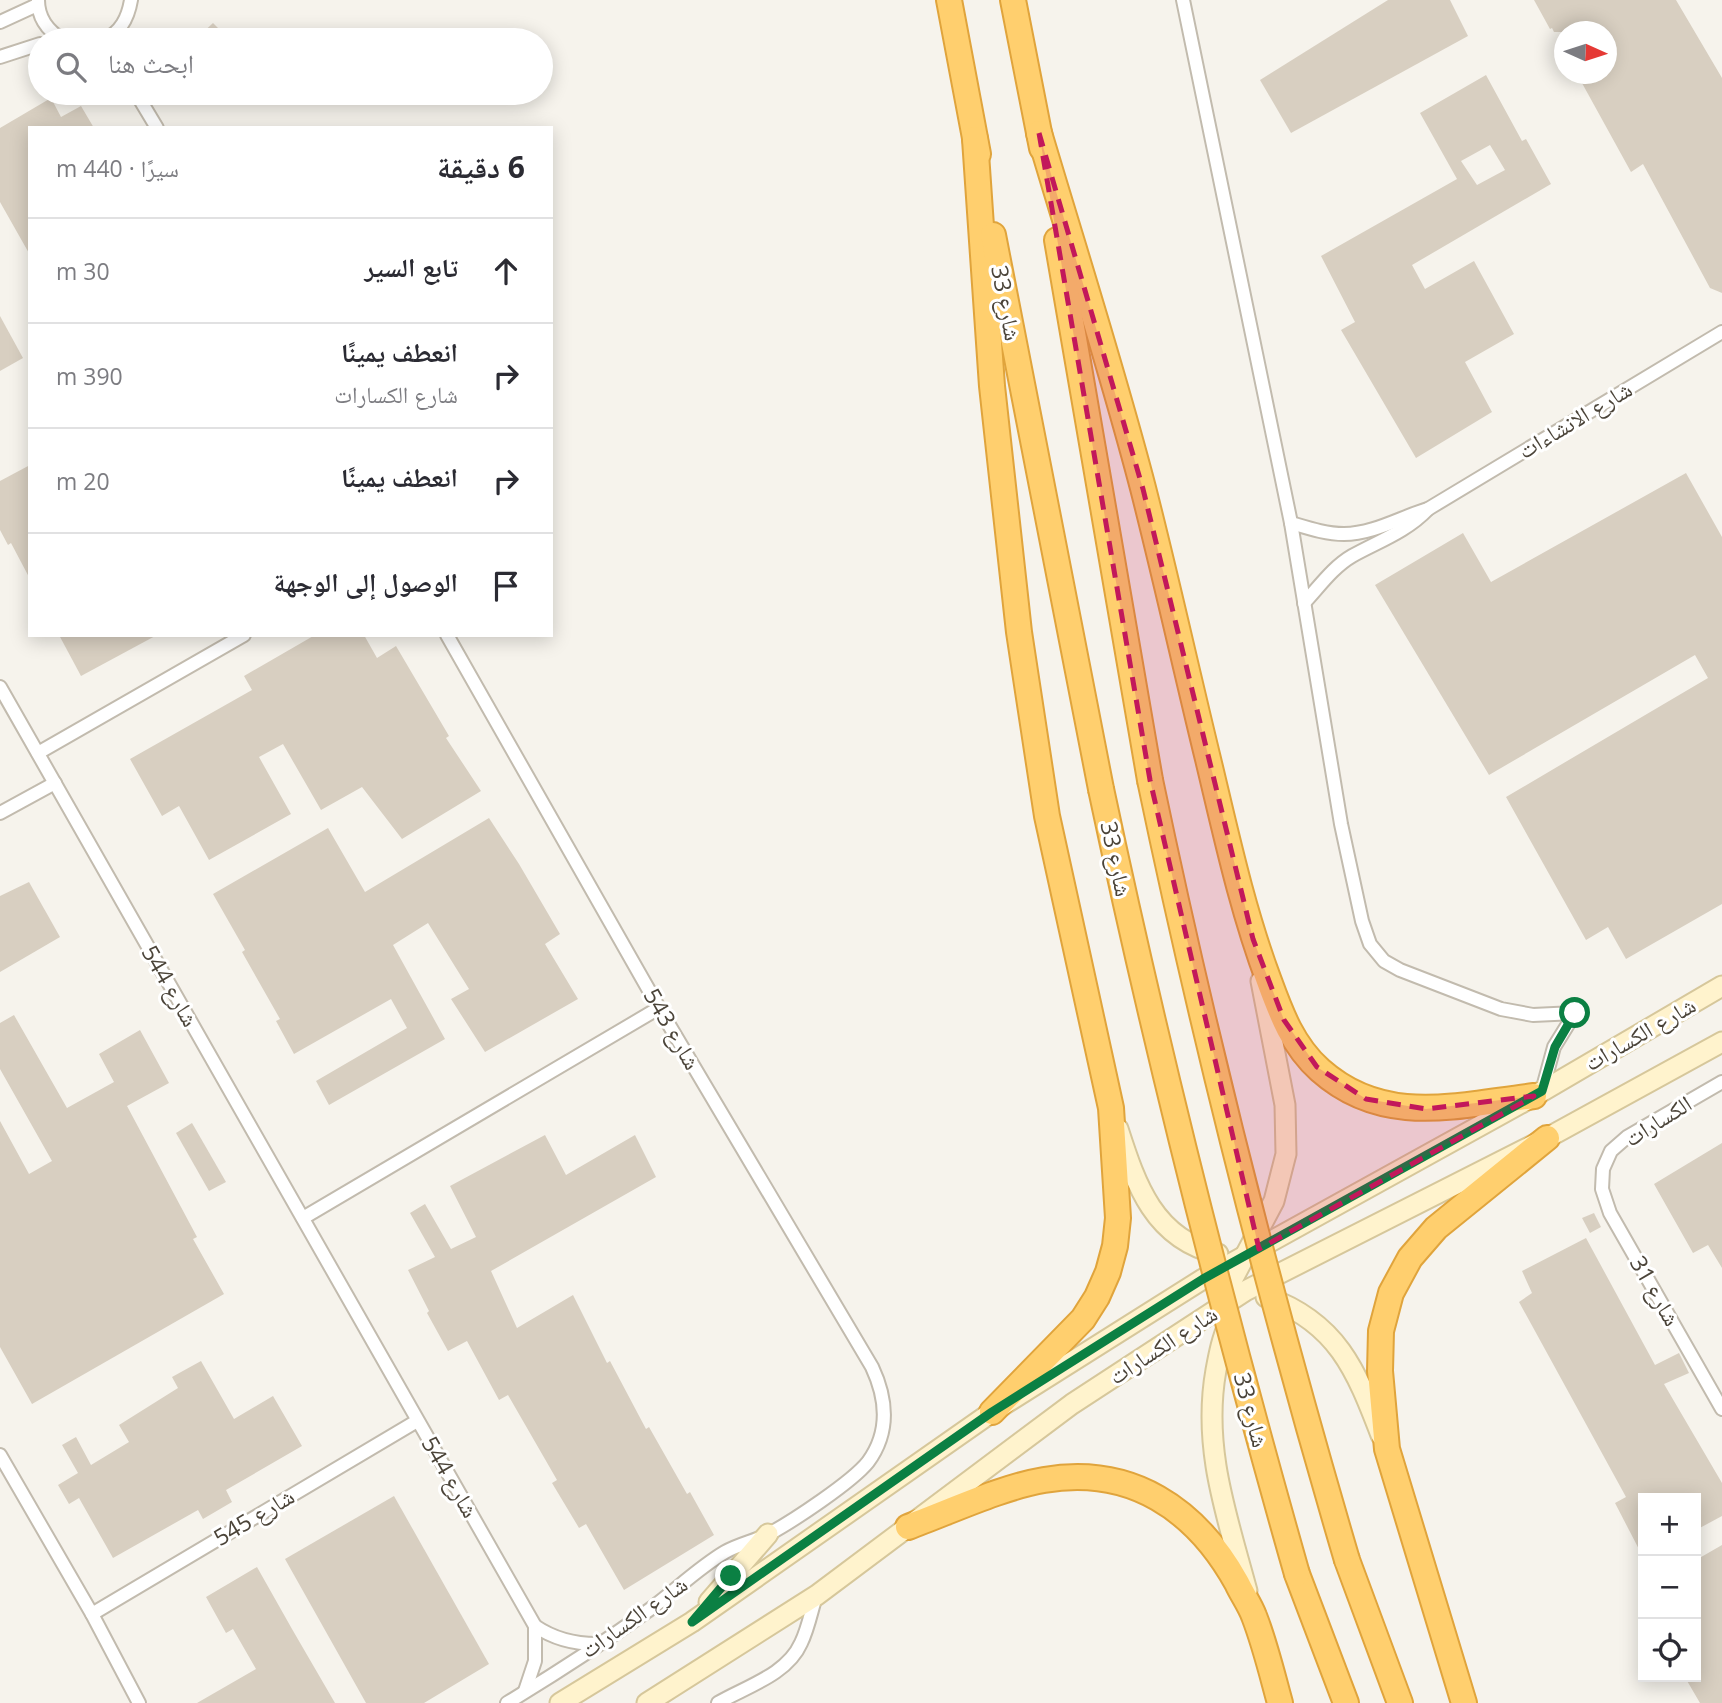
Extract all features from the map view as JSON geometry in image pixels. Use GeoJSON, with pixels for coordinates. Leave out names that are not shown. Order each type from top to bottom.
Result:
{"type":"FeatureCollection","features":[{"type":"Feature","properties":{"kind":"highway","name":"شارع 33"},"geometry":{"type":"LineString","coordinates":[[948,0],[1101,789],[1135,947],[1191,1183],[1260,1444],[1297,1574],[1346,1703]]}},
{"type":"Feature","properties":{"kind":"highway"},"geometry":{"type":"LineString","coordinates":[[1013,0],[1039,133],[1150,780],[1195,990],[1239,1172],[1305,1418],[1347,1559],[1400,1703]]}},
{"type":"Feature","properties":{"kind":"highway"},"geometry":{"type":"LineString","coordinates":[[1039,133],[1140,477],[1253,939],[1284,1020],[1293,1037],[1317,1067],[1348,1090],[1366,1099],[1405,1108],[1426,1109],[1538,1094]]}},
{"type":"Feature","properties":{"kind":"highway"},"geometry":{"type":"LineString","coordinates":[[975,139],[992,386],[1028,694],[1047,816],[1111,1108],[1118,1219],[1108,1272],[1083,1319],[992,1412]]}},
{"type":"Feature","properties":{"kind":"highway"},"geometry":{"type":"LineString","coordinates":[[1464,1703],[1387,1449],[1379,1351],[1385,1312],[1400,1275],[1422,1242],[1547,1138]]}},
{"type":"Feature","properties":{"kind":"highway"},"geometry":{"type":"LineString","coordinates":[[908,1527],[1042,1480],[1081,1478],[1120,1483],[1145,1492],[1168,1504],[1199,1529],[1224,1559],[1254,1615],[1280,1703]]}},
{"type":"Feature","properties":{"kind":"street"},"geometry":{"type":"LineString","coordinates":[[120,28],[128,14],[131,0]]}},
{"type":"Feature","properties":{"kind":"street"},"geometry":{"type":"LineString","coordinates":[[1183,0],[1291,523],[1341,824],[1362,921],[1375,952],[1384,961],[1423,980],[1512,1012],[1542,1015],[1575,1013],[1555,1047],[1538,1094]]}},
{"type":"Feature","properties":{"kind":"street"},"geometry":{"type":"LineString","coordinates":[[0,22],[38,2],[40,15],[47,28]]}},
{"type":"Feature","properties":{"kind":"street"},"geometry":{"type":"LineString","coordinates":[[0,57],[28,48]]}},
{"type":"Feature","properties":{"kind":"street"},"geometry":{"type":"LineString","coordinates":[[143,105],[156,126]]}},
{"type":"Feature","properties":{"kind":"street","name":"شارع الانشاءات"},"geometry":{"type":"LineString","coordinates":[[1291,523],[1330,533],[1362,532],[1428,509],[1722,332]]}},
{"type":"Feature","properties":{"kind":"street","name":"شارع الانشاءات"},"geometry":{"type":"LineString","coordinates":[[1304,603],[1350,558],[1400,533],[1415,523],[1428,509]]}},
{"type":"Feature","properties":{"kind":"street"},"geometry":{"type":"LineString","coordinates":[[38,753],[241,637]]}},
{"type":"Feature","properties":{"kind":"street","name":"شارع 543"},"geometry":{"type":"LineString","coordinates":[[448,637],[659,1008],[872,1367],[882,1395],[884,1426]]}},
{"type":"Feature","properties":{"kind":"street","name":"شارع 544"},"geometry":{"type":"LineString","coordinates":[[0,687],[535,1626],[535,1661],[524,1693]]}},
{"type":"Feature","properties":{"kind":"street"},"geometry":{"type":"LineString","coordinates":[[0,813],[55,783]]}},
{"type":"Feature","properties":{"kind":"street"},"geometry":{"type":"LineString","coordinates":[[1253,939],[1285,1105],[1286,1154],[1274,1201],[1250,1262],[1236,1289],[1219,1355],[1211,1422],[1213,1456],[1220,1489],[1254,1615]]}},
{"type":"Feature","properties":{"kind":"street","name":"شارع الكسارات"},"geometry":{"type":"LineString","coordinates":[[560,1703],[692,1622],[992,1412],[1203,1279],[1250,1262],[1271,1241],[1538,1094],[1722,986]]}},
{"type":"Feature","properties":{"kind":"street"},"geometry":{"type":"LineString","coordinates":[[303,1219],[659,1008]]}},
{"type":"Feature","properties":{"kind":"street","name":"شارع الكسارات"},"geometry":{"type":"LineString","coordinates":[[647,1703],[817,1595],[1072,1404],[1216,1311],[1236,1289],[1285,1272],[1547,1138],[1722,1042]]}},
{"type":"Feature","properties":{"kind":"street","name":"الكسارات"},"geometry":{"type":"LineString","coordinates":[[1603,1169],[1611,1151],[1628,1137],[1722,1082]]}},
{"type":"Feature","properties":{"kind":"street"},"geometry":{"type":"LineString","coordinates":[[1111,1108],[1140,1190],[1166,1226],[1182,1240],[1204,1251],[1285,1272]]}},
{"type":"Feature","properties":{"kind":"street","name":"شارع 31"},"geometry":{"type":"LineString","coordinates":[[1603,1169],[1602,1189],[1611,1213],[1722,1409]]}},
{"type":"Feature","properties":{"kind":"street"},"geometry":{"type":"LineString","coordinates":[[1203,1279],[1283,1304],[1327,1334],[1350,1362],[1387,1449]]}},
{"type":"Feature","properties":{"kind":"street","name":"شارع 545"},"geometry":{"type":"LineString","coordinates":[[92,1614],[417,1421]]}},
{"type":"Feature","properties":{"kind":"street","name":"شارع الكسارات"},"geometry":{"type":"LineString","coordinates":[[507,1703],[645,1612],[715,1559],[746,1542],[768,1534],[853,1477],[867,1463],[878,1445],[884,1426]]}},
{"type":"Feature","properties":{"kind":"street"},"geometry":{"type":"LineString","coordinates":[[0,1455],[92,1614],[139,1703]]}},
{"type":"Feature","properties":{"kind":"street"},"geometry":{"type":"LineString","coordinates":[[692,1622],[768,1534]]}},
{"type":"Feature","properties":{"kind":"street"},"geometry":{"type":"LineString","coordinates":[[718,1703],[771,1676],[786,1663],[800,1646],[817,1595]]}},
{"type":"Feature","properties":{"kind":"street"},"geometry":{"type":"LineString","coordinates":[[535,1626],[571,1643],[598,1644]]}},
{"type":"Feature","properties":{"kind":"highlighted area"},"geometry":{"type":"Polygon","coordinates":[[[1039,133],[1143,489],[1253,939],[1284,1020],[1317,1067],[1366,1099],[1426,1109],[1534,1096],[1259,1249],[1150,780],[1039,133]]]}},
{"type":"Feature","properties":{"kind":"building"},"geometry":{"type":"Polygon","coordinates":[[[1388,0],[1450,0],[1468,36],[1291,133],[1260,80],[1388,0]]]}},
{"type":"Feature","properties":{"kind":"building"},"geometry":{"type":"Polygon","coordinates":[[[1534,0],[1676,0],[1722,78],[1722,293],[1710,288],[1643,164],[1631,172],[1583,84],[1617,84],[1617,21],[1554,21],[1554,32],[1534,0]]]}},
{"type":"Feature","properties":{"kind":"building"},"geometry":{"type":"Polygon","coordinates":[[[1486,75],[1522,141],[1526,139],[1551,184],[1412,265],[1425,289],[1474,261],[1514,334],[1465,362],[1492,412],[1416,458],[1341,330],[1355,322],[1321,256],[1457,179],[1420,113],[1486,75]],[[1490,145],[1461,161],[1477,185],[1505,170],[1490,145]]]}},
{"type":"Feature","properties":{"kind":"building"},"geometry":{"type":"Polygon","coordinates":[[[39,105],[55,105],[61,117],[81,106],[93,126],[28,126],[28,251],[0,202],[0,128],[39,105]]]}},
{"type":"Feature","properties":{"kind":"building"},"geometry":{"type":"Polygon","coordinates":[[[0,316],[23,358],[0,371],[0,316]]]}},
{"type":"Feature","properties":{"kind":"building"},"geometry":{"type":"Polygon","coordinates":[[[28,466],[28,575],[11,543],[8,545],[0,530],[0,481],[28,466]]]}},
{"type":"Feature","properties":{"kind":"building"},"geometry":{"type":"Polygon","coordinates":[[[1686,473],[1722,537],[1722,904],[1626,959],[1608,927],[1586,940],[1506,797],[1708,678],[1695,655],[1489,775],[1375,585],[1463,533],[1491,582],[1686,473]]]}},
{"type":"Feature","properties":{"kind":"building"},"geometry":{"type":"Polygon","coordinates":[[[60,637],[153,637],[81,676],[60,637]]]}},
{"type":"Feature","properties":{"kind":"building"},"geometry":{"type":"Polygon","coordinates":[[[312,637],[365,637],[377,658],[396,646],[449,736],[446,738],[481,791],[402,839],[362,787],[321,810],[283,744],[259,757],[291,814],[209,860],[179,806],[162,816],[130,759],[252,690],[244,676],[312,637]]]}},
{"type":"Feature","properties":{"kind":"building"},"geometry":{"type":"Polygon","coordinates":[[[489,818],[560,934],[545,944],[578,999],[485,1052],[451,999],[469,989],[428,923],[393,945],[445,1039],[329,1105],[316,1081],[407,1028],[391,999],[294,1054],[276,1021],[280,1019],[213,894],[328,828],[365,892],[489,818]]]}},
{"type":"Feature","properties":{"kind":"building"},"geometry":{"type":"Polygon","coordinates":[[[29,882],[60,937],[0,972],[0,896],[29,882]]]}},
{"type":"Feature","properties":{"kind":"building"},"geometry":{"type":"Polygon","coordinates":[[[14,1015],[67,1108],[114,1082],[99,1054],[140,1030],[169,1083],[127,1106],[197,1237],[193,1239],[224,1294],[32,1404],[0,1347],[0,1121],[29,1174],[52,1161],[0,1069],[0,1023],[14,1015]]]}},
{"type":"Feature","properties":{"kind":"building"},"geometry":{"type":"Polygon","coordinates":[[[192,1123],[226,1182],[209,1191],[176,1133],[192,1123]]]}},
{"type":"Feature","properties":{"kind":"building"},"geometry":{"type":"Polygon","coordinates":[[[545,1135],[566,1175],[635,1135],[656,1177],[491,1271],[517,1328],[573,1295],[607,1363],[610,1361],[646,1429],[649,1427],[714,1535],[624,1590],[586,1524],[579,1528],[552,1483],[557,1480],[508,1395],[499,1400],[467,1341],[448,1351],[408,1270],[435,1257],[410,1213],[425,1204],[451,1249],[476,1237],[450,1186],[545,1135]]]}},
{"type":"Feature","properties":{"kind":"building"},"geometry":{"type":"Polygon","coordinates":[[[1722,1143],[1722,1268],[1708,1245],[1693,1253],[1654,1184],[1722,1143]]]}},
{"type":"Feature","properties":{"kind":"building"},"geometry":{"type":"Polygon","coordinates":[[[1594,1213],[1601,1227],[1590,1233],[1582,1218],[1594,1213]]]}},
{"type":"Feature","properties":{"kind":"building"},"geometry":{"type":"Polygon","coordinates":[[[1586,1238],[1655,1365],[1679,1353],[1689,1373],[1664,1384],[1722,1483],[1722,1516],[1701,1527],[1701,1493],[1638,1493],[1638,1547],[1615,1503],[1626,1497],[1519,1302],[1532,1293],[1522,1271],[1586,1238]]]}},
{"type":"Feature","properties":{"kind":"building"},"geometry":{"type":"Polygon","coordinates":[[[201,1361],[234,1419],[273,1396],[302,1446],[226,1490],[232,1502],[203,1519],[198,1510],[113,1558],[79,1498],[69,1504],[58,1485],[78,1473],[62,1445],[76,1437],[91,1465],[129,1442],[119,1425],[178,1388],[172,1377],[201,1361]]]}},
{"type":"Feature","properties":{"kind":"building"},"geometry":{"type":"Polygon","coordinates":[[[394,1496],[489,1664],[424,1703],[366,1703],[285,1559],[394,1496]]]}},
{"type":"Feature","properties":{"kind":"building"},"geometry":{"type":"Polygon","coordinates":[[[1722,1545],[1722,1703],[1700,1703],[1688,1682],[1701,1682],[1701,1557],[1722,1545]]]}},
{"type":"Feature","properties":{"kind":"building"},"geometry":{"type":"Polygon","coordinates":[[[257,1567],[335,1703],[197,1703],[256,1669],[233,1629],[226,1633],[206,1597],[257,1567]]]}},
{"type":"Feature","properties":{"kind":"route"},"geometry":{"type":"LineString","coordinates":[[731,1576],[692,1622],[992,1412],[1203,1279],[1542,1091],[1555,1047],[1575,1013]]}}]}
